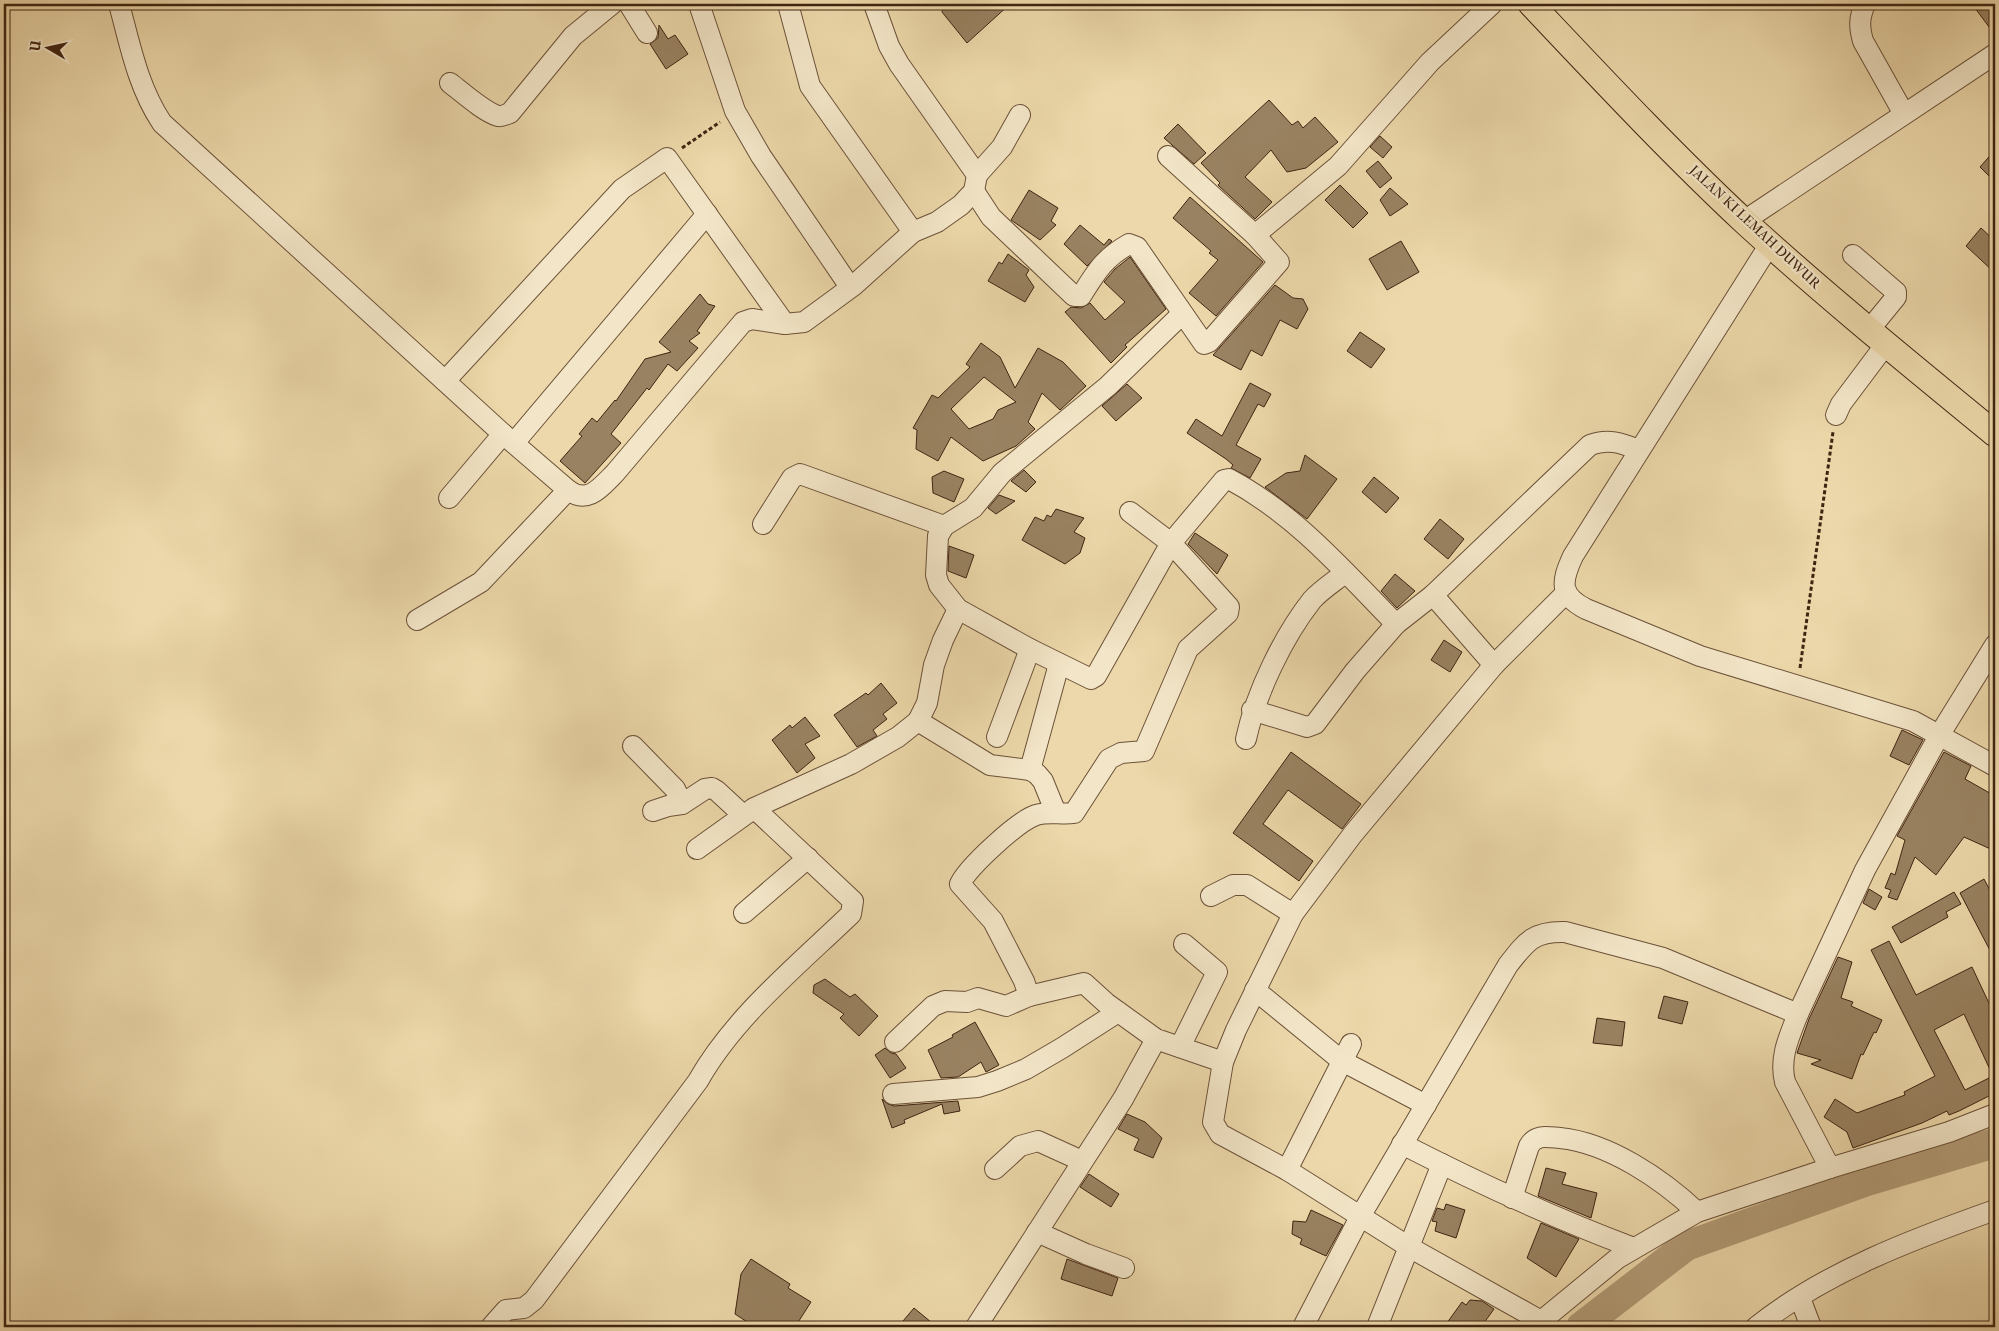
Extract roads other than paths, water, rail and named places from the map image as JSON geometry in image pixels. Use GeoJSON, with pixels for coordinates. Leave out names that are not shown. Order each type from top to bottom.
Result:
{"type":"FeatureCollection","features":[{"type":"Feature","properties":{"kind":"main road","name":"JALAN KI LEMAH DUWUR"},"geometry":{"type":"LineString","coordinates":[[1531,4],[1634,113],[1744,221],[1877,337],[1995,434]]}},
{"type":"Feature","properties":{"kind":"street"},"geometry":{"type":"LineString","coordinates":[[119,4],[138,74],[146,96],[162,123],[508,438],[568,490],[583,496],[595,493],[615,473],[742,322],[752,319],[763,319],[785,324],[804,322],[850,287],[913,232],[937,222],[961,206],[981,197],[1002,147],[1020,116]]}},
{"type":"Feature","properties":{"kind":"street"},"geometry":{"type":"LineString","coordinates":[[450,83],[498,116],[510,113],[572,36],[612,4]]}},
{"type":"Feature","properties":{"kind":"street"},"geometry":{"type":"LineString","coordinates":[[629,4],[647,33]]}},
{"type":"Feature","properties":{"kind":"street"},"geometry":{"type":"LineString","coordinates":[[699,4],[735,112],[760,156],[850,287]]}},
{"type":"Feature","properties":{"kind":"street"},"geometry":{"type":"LineString","coordinates":[[788,4],[810,86],[913,232]]}},
{"type":"Feature","properties":{"kind":"street"},"geometry":{"type":"LineString","coordinates":[[874,4],[889,46],[981,197],[1068,292],[1078,297],[1103,262],[1129,244],[1133,245],[1137,247],[1204,344],[1209,342],[1278,262],[1255,235],[1168,156]]}},
{"type":"Feature","properties":{"kind":"street"},"geometry":{"type":"LineString","coordinates":[[1255,235],[1338,166],[1430,62],[1492,4]]}},
{"type":"Feature","properties":{"kind":"street"},"geometry":{"type":"LineString","coordinates":[[1865,4],[1860,17],[1859,29],[1863,41],[1904,114]]}},
{"type":"Feature","properties":{"kind":"street"},"geometry":{"type":"LineString","coordinates":[[1744,221],[1995,54]]}},
{"type":"Feature","properties":{"kind":"street"},"geometry":{"type":"LineString","coordinates":[[445,381],[622,189],[667,158],[785,324]]}},
{"type":"Feature","properties":{"kind":"street"},"geometry":{"type":"LineString","coordinates":[[449,498],[508,438],[707,214]]}},
{"type":"Feature","properties":{"kind":"street"},"geometry":{"type":"LineString","coordinates":[[1770,244],[1573,556],[1567,569],[1566,593],[1571,601],[1586,609],[1700,656],[1901,716],[1940,734],[1995,766]]}},
{"type":"Feature","properties":{"kind":"street"},"geometry":{"type":"LineString","coordinates":[[1836,416],[1896,296],[1896,292],[1853,255]]}},
{"type":"Feature","properties":{"kind":"street"},"geometry":{"type":"LineString","coordinates":[[1182,314],[1108,386],[1002,473],[973,508],[944,526],[936,544],[936,575],[939,585],[958,610],[1059,664],[1089,679],[1095,679],[1171,543],[1224,480],[1229,478],[1251,490],[1290,519],[1324,550],[1396,624]]}},
{"type":"Feature","properties":{"kind":"street"},"geometry":{"type":"LineString","coordinates":[[1252,710],[1312,726],[1355,671],[1396,624],[1433,595],[1590,445],[1607,440],[1621,442],[1639,450]]}},
{"type":"Feature","properties":{"kind":"street"},"geometry":{"type":"LineString","coordinates":[[763,524],[792,478],[800,474],[944,526]]}},
{"type":"Feature","properties":{"kind":"street"},"geometry":{"type":"LineString","coordinates":[[417,620],[481,582],[568,490]]}},
{"type":"Feature","properties":{"kind":"street"},"geometry":{"type":"LineString","coordinates":[[1029,996],[1024,981],[993,921],[960,884],[1002,838],[1017,826],[1036,815],[1074,813],[1114,755],[1144,751],[1188,649],[1229,610],[1171,543],[1130,512]]}},
{"type":"Feature","properties":{"kind":"street"},"geometry":{"type":"LineString","coordinates":[[1246,739],[1252,710],[1284,645],[1313,599],[1345,573]]}},
{"type":"Feature","properties":{"kind":"street"},"geometry":{"type":"LineString","coordinates":[[1566,593],[1494,665],[1347,841],[1293,914],[1236,1030],[1224,1062],[1213,1116],[1214,1127],[1220,1134],[1287,1170],[1409,1247],[1538,1324],[1618,1258],[1697,1212],[1830,1168],[1949,1132],[1995,1114]]}},
{"type":"Feature","properties":{"kind":"street"},"geometry":{"type":"LineString","coordinates":[[1433,595],[1494,665]]}},
{"type":"Feature","properties":{"kind":"street"},"geometry":{"type":"LineString","coordinates":[[697,849],[749,811],[850,764],[898,737],[918,721],[927,703],[937,656],[958,610]]}},
{"type":"Feature","properties":{"kind":"street"},"geometry":{"type":"LineString","coordinates":[[1830,1168],[1785,1082],[1782,1070],[1786,1048],[1798,1014],[1865,870],[1940,734],[1995,645]]}},
{"type":"Feature","properties":{"kind":"street"},"geometry":{"type":"LineString","coordinates":[[997,737],[1030,649]]}},
{"type":"Feature","properties":{"kind":"street"},"geometry":{"type":"LineString","coordinates":[[1030,770],[1059,664]]}},
{"type":"Feature","properties":{"kind":"street"},"geometry":{"type":"LineString","coordinates":[[918,721],[990,765],[1030,770],[1043,781],[1056,813]]}},
{"type":"Feature","properties":{"kind":"street"},"geometry":{"type":"LineString","coordinates":[[633,746],[670,784],[682,804]]}},
{"type":"Feature","properties":{"kind":"street"},"geometry":{"type":"LineString","coordinates":[[491,1327],[503,1312],[524,1308],[534,1300],[698,1081],[713,1055],[738,1025],[851,914],[853,909],[853,901],[808,858],[749,811],[717,790],[712,788],[705,789],[682,804],[652,811]]}},
{"type":"Feature","properties":{"kind":"street"},"geometry":{"type":"LineString","coordinates":[[744,913],[808,858]]}},
{"type":"Feature","properties":{"kind":"street"},"geometry":{"type":"LineString","coordinates":[[1211,896],[1233,885],[1247,885],[1293,914]]}},
{"type":"Feature","properties":{"kind":"street"},"geometry":{"type":"LineString","coordinates":[[1303,1327],[1361,1215],[1508,965],[1525,944],[1537,935],[1550,932],[1565,932],[1645,953],[1798,1014]]}},
{"type":"Feature","properties":{"kind":"street"},"geometry":{"type":"LineString","coordinates":[[1180,1047],[1217,972],[1184,944]]}},
{"type":"Feature","properties":{"kind":"street"},"geometry":{"type":"LineString","coordinates":[[895,1042],[933,1006],[945,1001],[967,1002],[978,998],[1006,1006],[1029,996],[1084,983],[1113,1008],[1156,1039],[1224,1062]]}},
{"type":"Feature","properties":{"kind":"street"},"geometry":{"type":"LineString","coordinates":[[1255,990],[1342,1061],[1426,1105]]}},
{"type":"Feature","properties":{"kind":"street"},"geometry":{"type":"LineString","coordinates":[[893,1094],[978,1087],[997,1081],[1047,1056],[1113,1008]]}},
{"type":"Feature","properties":{"kind":"street"},"geometry":{"type":"LineString","coordinates":[[976,1327],[1124,1099],[1156,1039]]}},
{"type":"Feature","properties":{"kind":"street"},"geometry":{"type":"LineString","coordinates":[[1287,1170],[1351,1044]]}},
{"type":"Feature","properties":{"kind":"street"},"geometry":{"type":"LineString","coordinates":[[1512,1198],[1529,1146],[1532,1140],[1542,1136],[1577,1140],[1616,1156],[1661,1182],[1697,1212]]}},
{"type":"Feature","properties":{"kind":"street"},"geometry":{"type":"LineString","coordinates":[[996,1169],[1020,1146],[1038,1141],[1082,1161]]}},
{"type":"Feature","properties":{"kind":"street"},"geometry":{"type":"LineString","coordinates":[[1402,1144],[1512,1198],[1634,1248]]}},
{"type":"Feature","properties":{"kind":"street"},"geometry":{"type":"LineString","coordinates":[[1378,1327],[1442,1164]]}},
{"type":"Feature","properties":{"kind":"street"},"geometry":{"type":"LineString","coordinates":[[1756,1327],[1800,1298],[1860,1265],[1939,1230],[1995,1210]]}},
{"type":"Feature","properties":{"kind":"street"},"geometry":{"type":"LineString","coordinates":[[1037,1232],[1086,1254],[1124,1268]]}},
{"type":"Feature","properties":{"kind":"street"},"geometry":{"type":"LineString","coordinates":[[1800,1298],[1811,1327]]}},
{"type":"Feature","properties":{"kind":"waterway"},"geometry":{"type":"LineString","coordinates":[[1581,1327],[1686,1246],[1870,1180],[1995,1143]]}}]}
